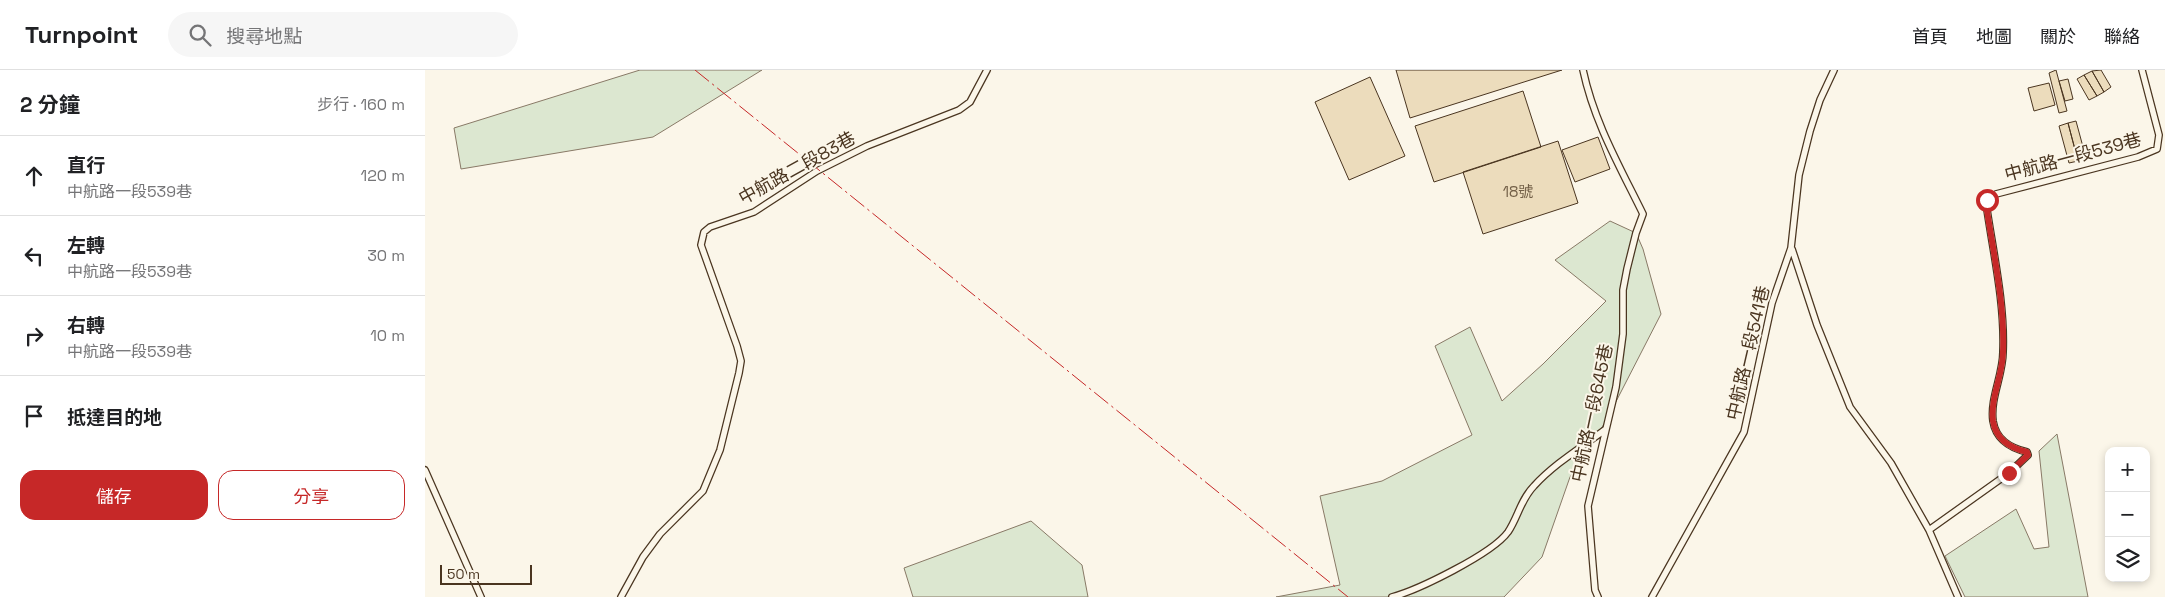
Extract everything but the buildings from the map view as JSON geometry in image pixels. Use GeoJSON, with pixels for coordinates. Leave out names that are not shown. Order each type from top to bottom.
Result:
{"type":"FeatureCollection","features":[{"type":"Feature","properties":{"kind":"lane","name":"中航路二段83巷"},"geometry":{"type":"LineString","coordinates":[[621,597],[643,557],[660,534],[703,491],[720,450],[739,373],[741,361],[737,346],[701,245],[704,232],[710,227],[754,212],[817,171],[867,146],[959,110],[970,102],[987,70]]}},
{"type":"Feature","properties":{"kind":"lane","name":"中航路一段645巷"},"geometry":{"type":"LineString","coordinates":[[1583,70],[1589,98],[1596,118],[1643,214],[1636,233],[1623,290],[1623,334],[1616,387],[1588,506],[1595,590],[1598,597]]}},
{"type":"Feature","properties":{"kind":"lane","name":"中航路一段541巷"},"geometry":{"type":"LineString","coordinates":[[1652,597],[1744,432],[1772,303],[1791,248],[1799,175],[1820,100],[1834,70]]}},
{"type":"Feature","properties":{"kind":"lane","name":"中航路一段539巷"},"geometry":{"type":"LineString","coordinates":[[1929,530],[2009,473],[2028,455],[2027,452],[2011,448],[2003,442],[1998,436],[1993,420],[1996,388],[2003,354],[2001,303],[1986,204],[1987,200],[1996,194],[2137,157],[2157,149],[2159,135],[2142,70]]}},
{"type":"Feature","properties":{"kind":"lane"},"geometry":{"type":"LineString","coordinates":[[1791,248],[1817,325],[1850,408],[1891,463],[1929,530],[1958,597]]}},
{"type":"Feature","properties":{"kind":"lane"},"geometry":{"type":"LineString","coordinates":[[1392,597],[1413,591],[1475,558],[1507,533],[1524,497],[1534,485],[1606,430]]}},
{"type":"Feature","properties":{"kind":"lane"},"geometry":{"type":"LineString","coordinates":[[425,470],[481,597]]}},
{"type":"Feature","properties":{"kind":"green space"},"geometry":{"type":"Polygon","coordinates":[[[640,70],[762,70],[653,137],[461,169],[454,128],[640,70]]]}},
{"type":"Feature","properties":{"kind":"green space"},"geometry":{"type":"Polygon","coordinates":[[[1610,221],[1636,233],[1643,249],[1661,314],[1606,421],[1570,477],[1542,557],[1504,597],[1276,597],[1340,585],[1320,496],[1382,481],[1472,435],[1435,346],[1470,327],[1502,401],[1543,364],[1606,301],[1555,260],[1610,221]]]}},
{"type":"Feature","properties":{"kind":"green space"},"geometry":{"type":"Polygon","coordinates":[[[2057,434],[2088,597],[1965,597],[1945,556],[2016,509],[2034,549],[2049,547],[2039,451],[2057,434]]]}},
{"type":"Feature","properties":{"kind":"green space"},"geometry":{"type":"Polygon","coordinates":[[[1031,521],[1082,565],[1088,597],[913,597],[904,568],[1031,521]]]}},
{"type":"Feature","properties":{"kind":"power"},"geometry":{"type":"LineString","coordinates":[[695,70],[1348,597]]}},
{"type":"Feature","properties":{"kind":"route"},"geometry":{"type":"LineString","coordinates":[[1987,200],[1986,204],[2001,303],[2003,354],[1996,388],[1993,420],[1998,436],[2003,442],[2011,448],[2027,452],[2028,455],[2009,473]]}}]}
